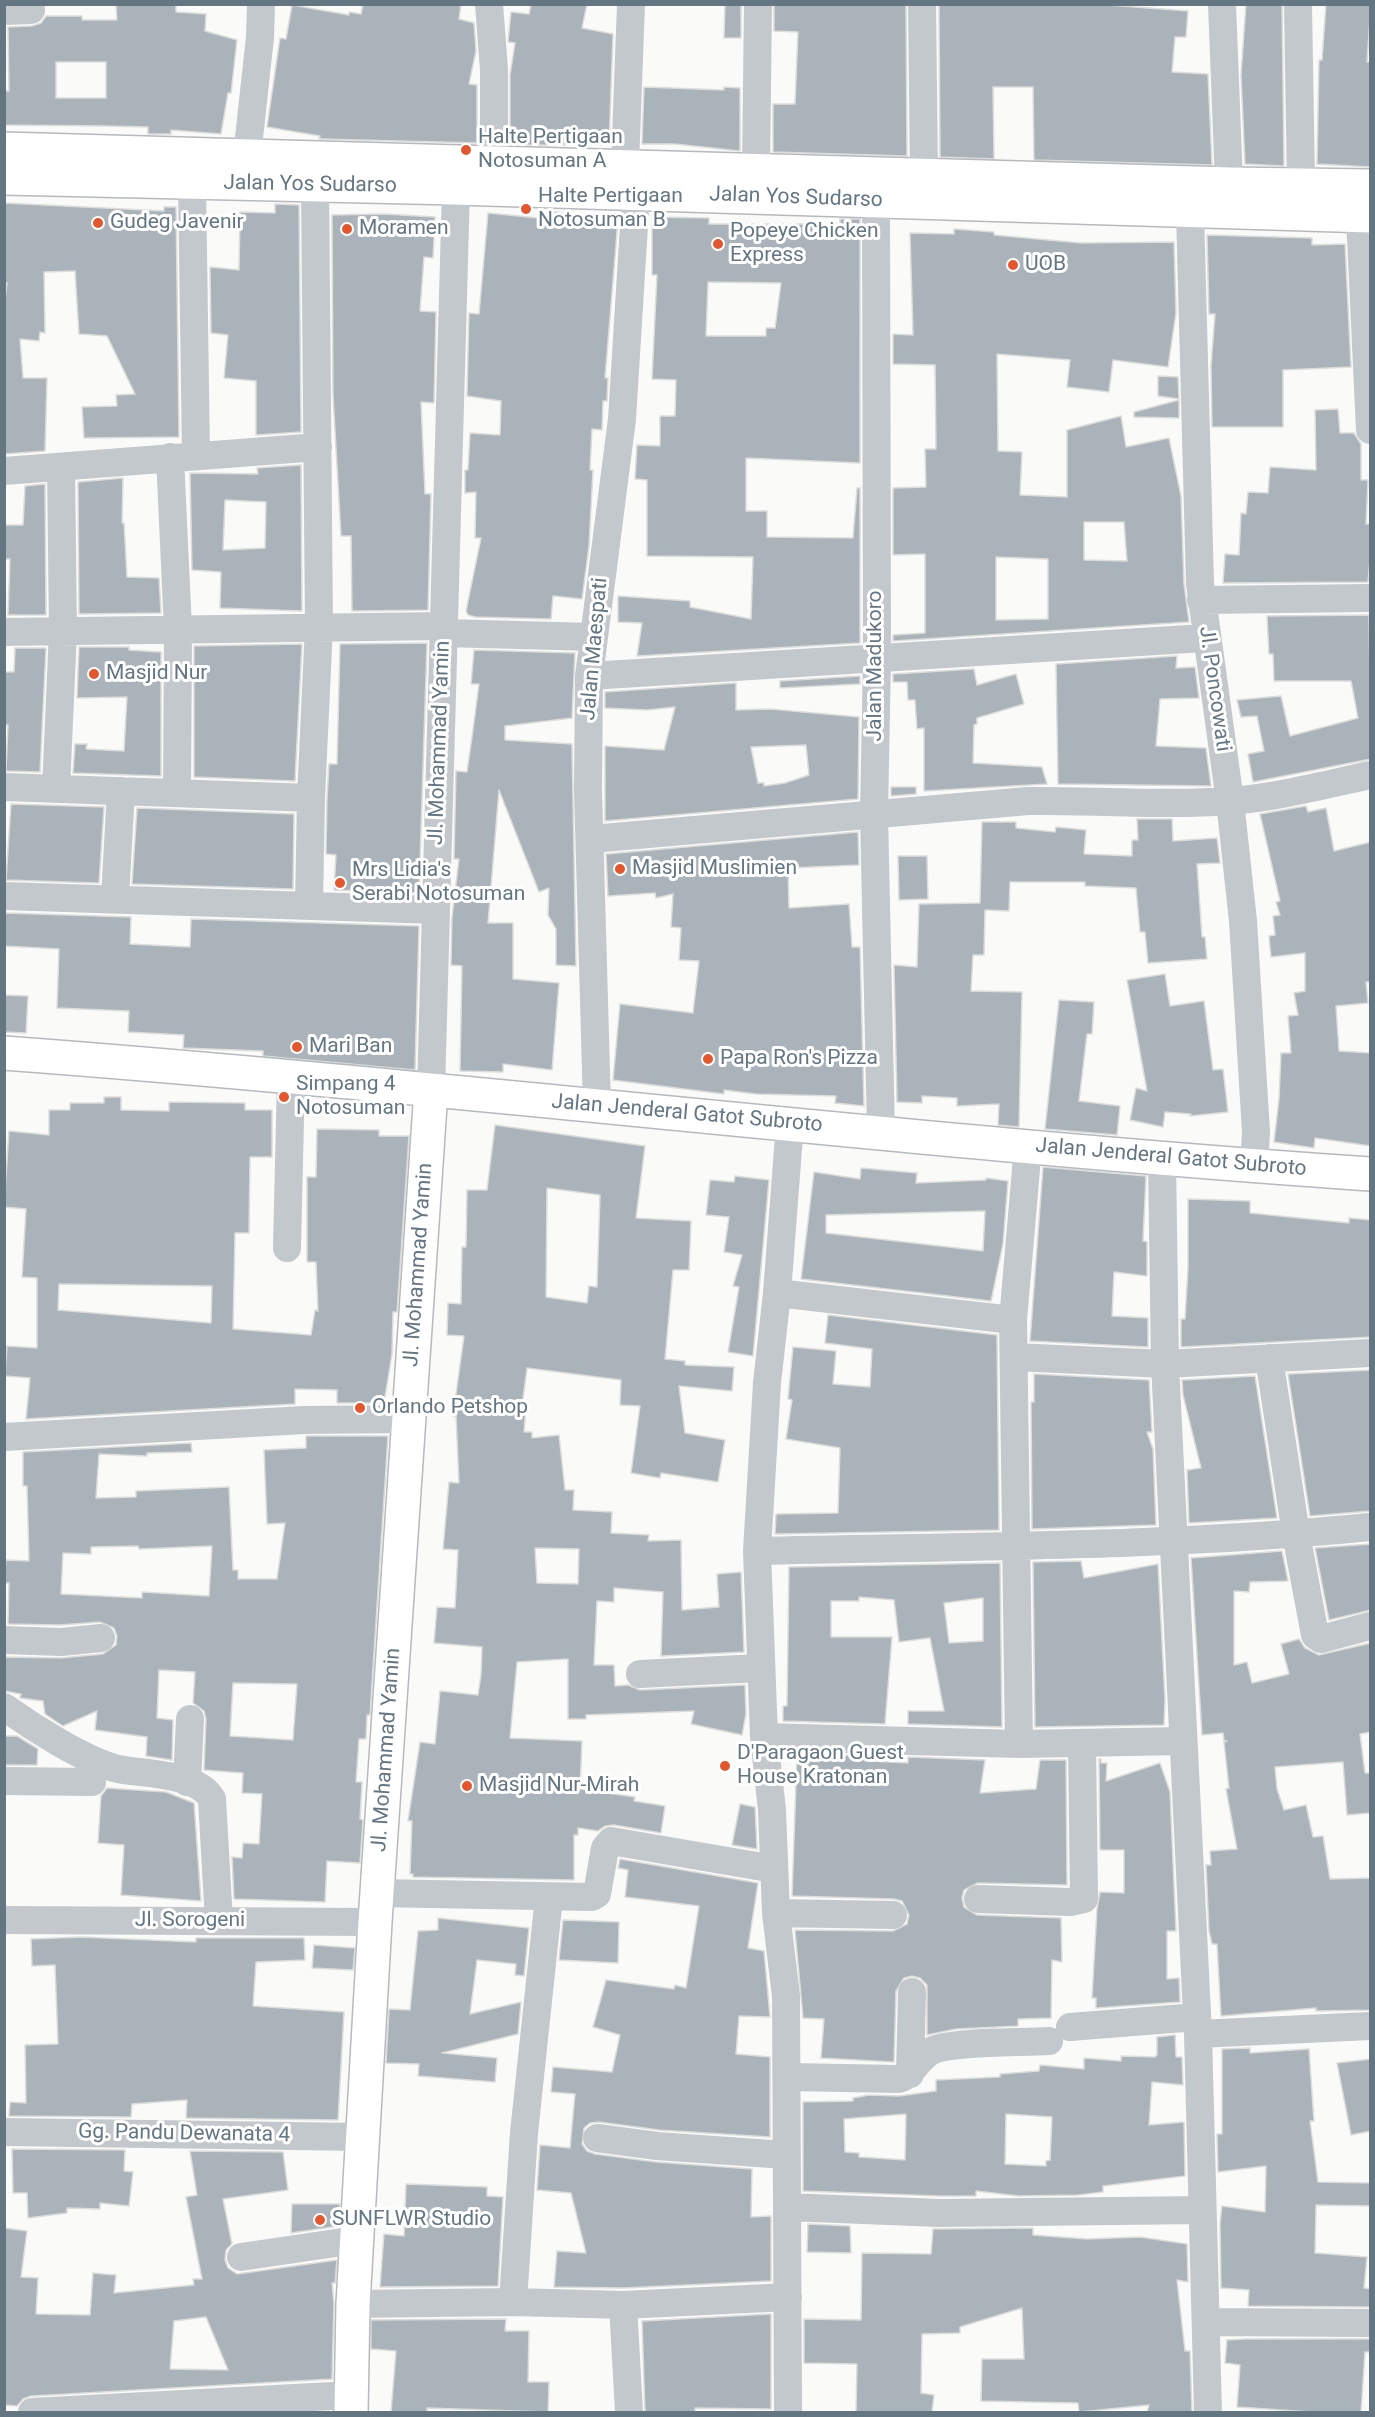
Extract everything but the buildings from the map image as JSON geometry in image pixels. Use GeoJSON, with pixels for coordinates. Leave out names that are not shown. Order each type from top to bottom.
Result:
{"type":"FeatureCollection","features":[{"type":"Feature","properties":{"kind":"main road","name":"Jalan Yos Sudarso"},"geometry":{"type":"LineString","coordinates":[[4,149],[247,156],[456,174],[877,187],[1229,184],[1371,186]]}},
{"type":"Feature","properties":{"kind":"main road","name":"Jalan Yos Sudarso"},"geometry":{"type":"LineString","coordinates":[[4,178],[315,184],[456,174],[494,161],[631,179],[756,170],[877,187]]}},
{"type":"Feature","properties":{"kind":"main road","name":"Jalan Yos Sudarso"},"geometry":{"type":"LineString","coordinates":[[924,188],[1190,212],[1365,216]]}},
{"type":"Feature","properties":{"kind":"main road","name":"Jalan Jenderal Gatot Subroto"},"geometry":{"type":"LineString","coordinates":[[4,1053],[291,1077],[1162,1160],[1371,1174]]}},
{"type":"Feature","properties":{"kind":"main road","name":"Jl. Mohammad Yamin"},"geometry":{"type":"LineString","coordinates":[[351,2404],[356,2240],[376,1908],[431,1090]]}},
{"type":"Feature","properties":{"kind":"street"},"geometry":{"type":"LineString","coordinates":[[4,11],[31,10],[30,4]]}},
{"type":"Feature","properties":{"kind":"street"},"geometry":{"type":"LineString","coordinates":[[247,156],[260,37],[261,4]]}},
{"type":"Feature","properties":{"kind":"street"},"geometry":{"type":"LineString","coordinates":[[489,4],[494,70],[494,161]]}},
{"type":"Feature","properties":{"kind":"street","name":"Jalan Maespati"},"geometry":{"type":"LineString","coordinates":[[597,1106],[587,762],[589,676],[622,419],[631,179],[631,4]]}},
{"type":"Feature","properties":{"kind":"street"},"geometry":{"type":"LineString","coordinates":[[756,170],[758,4]]}},
{"type":"Feature","properties":{"kind":"street"},"geometry":{"type":"LineString","coordinates":[[922,4],[924,188]]}},
{"type":"Feature","properties":{"kind":"street"},"geometry":{"type":"LineString","coordinates":[[1222,4],[1229,184]]}},
{"type":"Feature","properties":{"kind":"street"},"geometry":{"type":"LineString","coordinates":[[1298,4],[1300,185]]}},
{"type":"Feature","properties":{"kind":"street","name":"Jl. Mohammad Yamin"},"geometry":{"type":"LineString","coordinates":[[431,1090],[456,174]]}},
{"type":"Feature","properties":{"kind":"street"},"geometry":{"type":"LineString","coordinates":[[177,793],[178,629],[192,183]]}},
{"type":"Feature","properties":{"kind":"street"},"geometry":{"type":"LineString","coordinates":[[309,904],[311,798],[319,626],[315,184]]}},
{"type":"Feature","properties":{"kind":"street","name":"Jalan Madukoro"},"geometry":{"type":"LineString","coordinates":[[877,187],[877,657],[874,814],[881,1132]]}},
{"type":"Feature","properties":{"kind":"street","name":"Jl. Poncowati"},"geometry":{"type":"LineString","coordinates":[[1190,212],[1201,600],[1230,801],[1247,966],[1256,1132],[1254,1166]]}},
{"type":"Feature","properties":{"kind":"street"},"geometry":{"type":"LineString","coordinates":[[1365,216],[1371,430]]}},
{"type":"Feature","properties":{"kind":"street"},"geometry":{"type":"LineString","coordinates":[[4,471],[318,447]]}},
{"type":"Feature","properties":{"kind":"street"},"geometry":{"type":"LineString","coordinates":[[56,789],[63,631],[61,468]]}},
{"type":"Feature","properties":{"kind":"street"},"geometry":{"type":"LineString","coordinates":[[1201,600],[1371,598]]}},
{"type":"Feature","properties":{"kind":"street"},"geometry":{"type":"LineString","coordinates":[[4,632],[319,626],[443,629],[594,637]]}},
{"type":"Feature","properties":{"kind":"street"},"geometry":{"type":"LineString","coordinates":[[589,676],[1205,638]]}},
{"type":"Feature","properties":{"kind":"street"},"geometry":{"type":"LineString","coordinates":[[591,839],[1028,801],[1101,800],[1165,804],[1230,801],[1291,792],[1371,775]]}},
{"type":"Feature","properties":{"kind":"street"},"geometry":{"type":"LineString","coordinates":[[4,787],[311,798]]}},
{"type":"Feature","properties":{"kind":"street"},"geometry":{"type":"LineString","coordinates":[[115,898],[121,791]]}},
{"type":"Feature","properties":{"kind":"street"},"geometry":{"type":"LineString","coordinates":[[4,896],[309,904],[435,910]]}},
{"type":"Feature","properties":{"kind":"street"},"geometry":{"type":"LineString","coordinates":[[286,1248],[291,1077]]}},
{"type":"Feature","properties":{"kind":"street"},"geometry":{"type":"LineString","coordinates":[[788,2412],[786,2155],[789,2077],[786,1996],[776,1913],[764,1737],[757,1551],[766,1383],[777,1293],[790,1124]]}},
{"type":"Feature","properties":{"kind":"street"},"geometry":{"type":"LineString","coordinates":[[1019,1744],[1013,1320],[1028,1146]]}},
{"type":"Feature","properties":{"kind":"street"},"geometry":{"type":"LineString","coordinates":[[1162,1160],[1165,1364],[1197,2026],[1208,2412]]}},
{"type":"Feature","properties":{"kind":"street"},"geometry":{"type":"LineString","coordinates":[[777,1293],[1013,1320]]}},
{"type":"Feature","properties":{"kind":"street"},"geometry":{"type":"LineString","coordinates":[[1015,1357],[1165,1364],[1371,1353]]}},
{"type":"Feature","properties":{"kind":"street"},"geometry":{"type":"LineString","coordinates":[[1269,1358],[1296,1534],[1315,1635],[1321,1639],[1371,1626]]}},
{"type":"Feature","properties":{"kind":"street"},"geometry":{"type":"LineString","coordinates":[[4,1437],[304,1419],[409,1419]]}},
{"type":"Feature","properties":{"kind":"street"},"geometry":{"type":"LineString","coordinates":[[757,1551],[1017,1546],[1174,1540],[1296,1534],[1371,1527]]}},
{"type":"Feature","properties":{"kind":"street"},"geometry":{"type":"LineString","coordinates":[[4,1640],[68,1642],[101,1638]]}},
{"type":"Feature","properties":{"kind":"street"},"geometry":{"type":"LineString","coordinates":[[640,1674],[760,1668]]}},
{"type":"Feature","properties":{"kind":"street"},"geometry":{"type":"LineString","coordinates":[[4,1707],[47,1734],[109,1766],[188,1782],[206,1791],[212,1799],[219,1921]]}},
{"type":"Feature","properties":{"kind":"street"},"geometry":{"type":"LineString","coordinates":[[188,1782],[190,1719]]}},
{"type":"Feature","properties":{"kind":"street"},"geometry":{"type":"LineString","coordinates":[[764,1737],[1019,1744],[1182,1740]]}},
{"type":"Feature","properties":{"kind":"street"},"geometry":{"type":"LineString","coordinates":[[978,1899],[1070,1902],[1084,1899],[1082,1743]]}},
{"type":"Feature","properties":{"kind":"street"},"geometry":{"type":"LineString","coordinates":[[4,1781],[92,1782]]}},
{"type":"Feature","properties":{"kind":"street","name":"Jl. Sorogeni"},"geometry":{"type":"LineString","coordinates":[[4,1920],[219,1921],[376,1908],[596,1896],[605,1848],[611,1841],[774,1869]]}},
{"type":"Feature","properties":{"kind":"street"},"geometry":{"type":"LineString","coordinates":[[513,2302],[524,2133],[549,1897]]}},
{"type":"Feature","properties":{"kind":"street"},"geometry":{"type":"LineString","coordinates":[[776,1913],[893,1915]]}},
{"type":"Feature","properties":{"kind":"street"},"geometry":{"type":"LineString","coordinates":[[910,2074],[912,1992]]}},
{"type":"Feature","properties":{"kind":"street"},"geometry":{"type":"LineString","coordinates":[[789,2077],[899,2079],[910,2074],[916,2063],[936,2049],[1059,2034],[1197,2026],[1371,2026]]}},
{"type":"Feature","properties":{"kind":"street","name":"Gg. Pandu Dewanata 4"},"geometry":{"type":"LineString","coordinates":[[4,2132],[363,2137]]}},
{"type":"Feature","properties":{"kind":"street"},"geometry":{"type":"LineString","coordinates":[[597,2138],[657,2146],[786,2155]]}},
{"type":"Feature","properties":{"kind":"street"},"geometry":{"type":"LineString","coordinates":[[787,2207],[940,2213],[1202,2210]]}},
{"type":"Feature","properties":{"kind":"street"},"geometry":{"type":"LineString","coordinates":[[241,2257],[356,2240]]}},
{"type":"Feature","properties":{"kind":"street"},"geometry":{"type":"LineString","coordinates":[[353,2304],[513,2302],[623,2305],[788,2297]]}},
{"type":"Feature","properties":{"kind":"street"},"geometry":{"type":"LineString","coordinates":[[623,2305],[629,2412]]}},
{"type":"Feature","properties":{"kind":"street"},"geometry":{"type":"LineString","coordinates":[[1206,2322],[1371,2323]]}},
{"type":"Feature","properties":{"kind":"street"},"geometry":{"type":"LineString","coordinates":[[32,2412],[351,2404]]}},
{"type":"Feature","properties":{"kind":"place","name":"Halte Pertigaan Notosuman A"},"geometry":{"type":"Point","coordinates":[466,150]}},
{"type":"Feature","properties":{"kind":"place","name":"Halte Pertigaan Notosuman B"},"geometry":{"type":"Point","coordinates":[526,209]}},
{"type":"Feature","properties":{"kind":"place","name":"Gudeg Javenir"},"geometry":{"type":"Point","coordinates":[98,223]}},
{"type":"Feature","properties":{"kind":"place","name":"Moramen"},"geometry":{"type":"Point","coordinates":[347,229]}},
{"type":"Feature","properties":{"kind":"place","name":"Popeye Chicken Express"},"geometry":{"type":"Point","coordinates":[718,244]}},
{"type":"Feature","properties":{"kind":"place","name":"UOB"},"geometry":{"type":"Point","coordinates":[1013,265]}},
{"type":"Feature","properties":{"kind":"place","name":"Masjid Nur"},"geometry":{"type":"Point","coordinates":[94,674]}},
{"type":"Feature","properties":{"kind":"place","name":"Masjid Muslimien"},"geometry":{"type":"Point","coordinates":[620,869]}},
{"type":"Feature","properties":{"kind":"place","name":"Mrs Lidia's Serabi Notosuman"},"geometry":{"type":"Point","coordinates":[340,883]}},
{"type":"Feature","properties":{"kind":"place","name":"Mari Ban"},"geometry":{"type":"Point","coordinates":[297,1047]}},
{"type":"Feature","properties":{"kind":"place","name":"Papa Ron's Pizza"},"geometry":{"type":"Point","coordinates":[708,1059]}},
{"type":"Feature","properties":{"kind":"place","name":"Simpang 4 Notosuman"},"geometry":{"type":"Point","coordinates":[284,1097]}},
{"type":"Feature","properties":{"kind":"place","name":"Orlando Petshop"},"geometry":{"type":"Point","coordinates":[360,1408]}},
{"type":"Feature","properties":{"kind":"place","name":"D'Paragaon Guest House Kratonan"},"geometry":{"type":"Point","coordinates":[725,1766]}},
{"type":"Feature","properties":{"kind":"place","name":"Masjid Nur-Mirah"},"geometry":{"type":"Point","coordinates":[467,1786]}},
{"type":"Feature","properties":{"kind":"place","name":"SUNFLWR Studio"},"geometry":{"type":"Point","coordinates":[320,2220]}}]}
